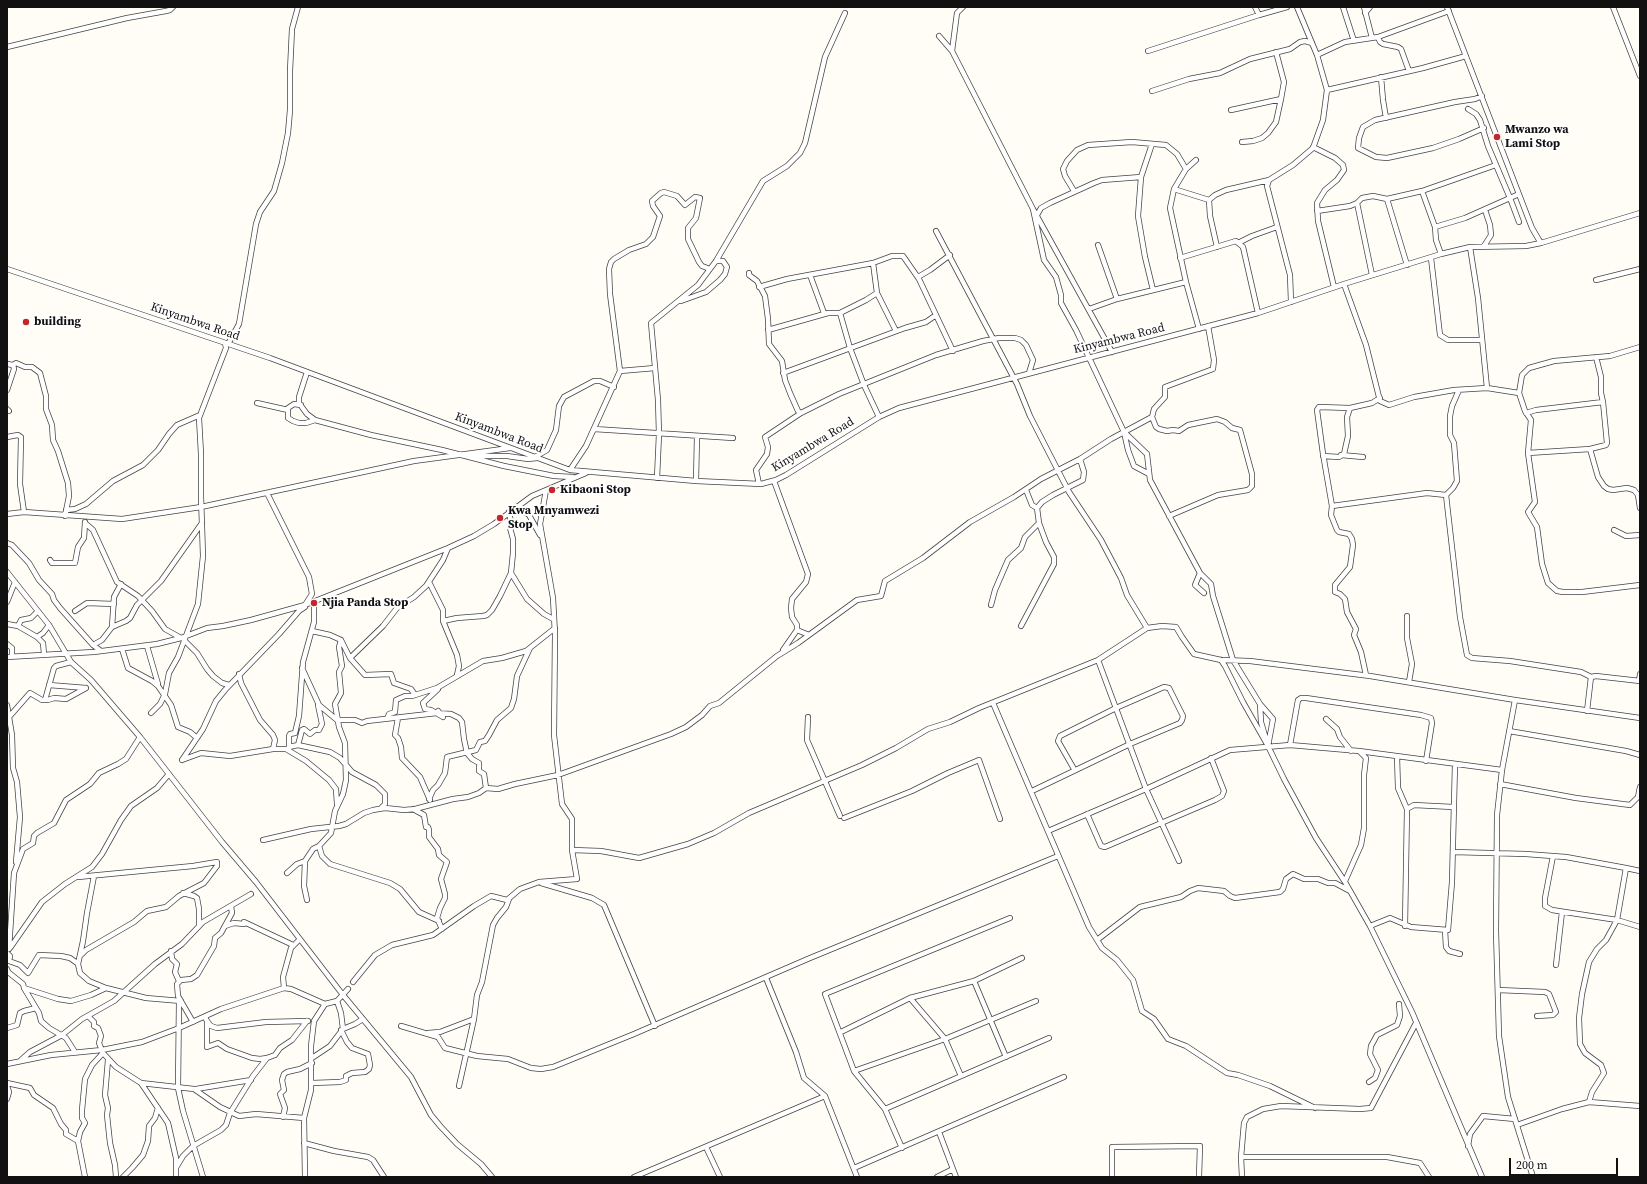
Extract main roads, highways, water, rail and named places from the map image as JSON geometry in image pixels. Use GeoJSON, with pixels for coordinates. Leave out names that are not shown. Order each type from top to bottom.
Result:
{"type":"FeatureCollection","features":[{"type":"Feature","properties":{"kind":"place","name":"Mwanzo wa Lami Stop"},"geometry":{"type":"Point","coordinates":[1497,137]}},
{"type":"Feature","properties":{"kind":"place","name":"building"},"geometry":{"type":"Point","coordinates":[26,322]}},
{"type":"Feature","properties":{"kind":"place","name":"Kibaoni Stop"},"geometry":{"type":"Point","coordinates":[552,490]}},
{"type":"Feature","properties":{"kind":"place","name":"Kwa Mnyamwezi Stop"},"geometry":{"type":"Point","coordinates":[500,518]}},
{"type":"Feature","properties":{"kind":"place","name":"Njia Panda Stop"},"geometry":{"type":"Point","coordinates":[314,603]}}]}
